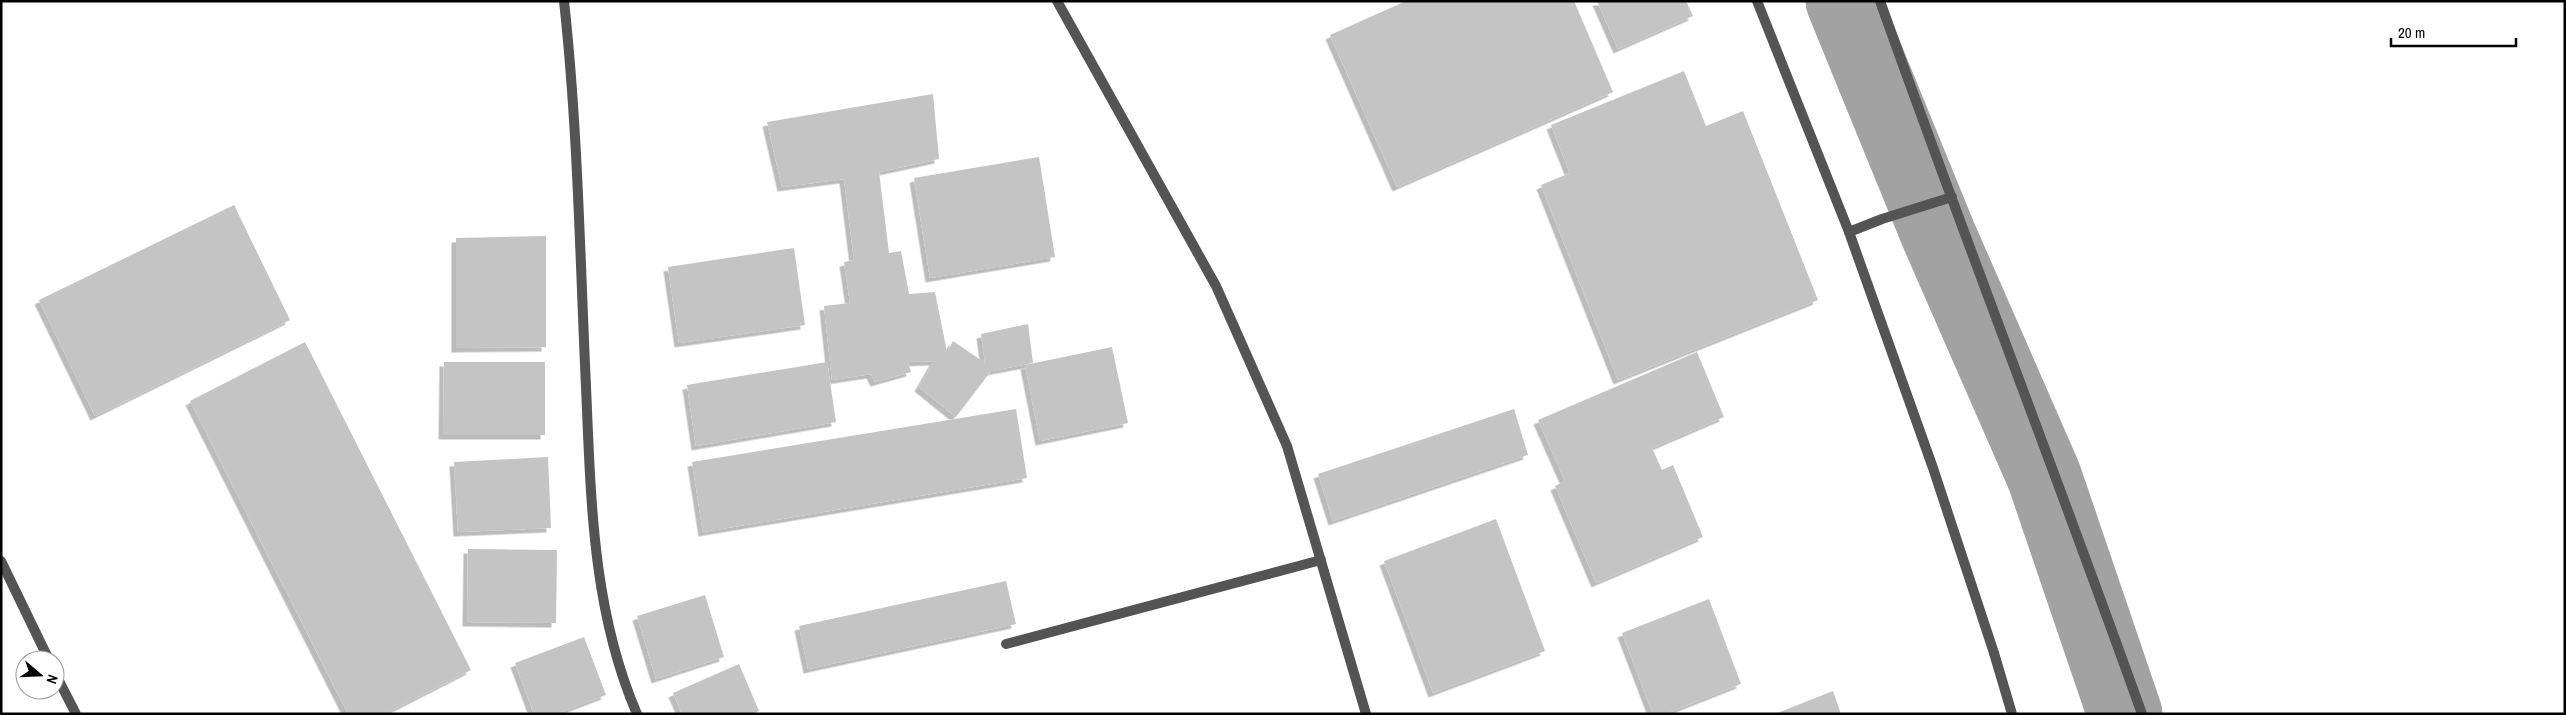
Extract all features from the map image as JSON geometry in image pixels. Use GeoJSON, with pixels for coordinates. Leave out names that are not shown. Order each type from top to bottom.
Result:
{"type":"FeatureCollection","features":[{"type":"Feature","properties":{"kind":"street"},"geometry":{"type":"LineString","coordinates":[[564,1],[579,223],[592,518],[602,601],[621,678],[637,714]]}},
{"type":"Feature","properties":{"kind":"street"},"geometry":{"type":"LineString","coordinates":[[1056,1],[1216,286],[1287,446],[1366,714]]}},
{"type":"Feature","properties":{"kind":"street"},"geometry":{"type":"LineString","coordinates":[[1757,1],[1849,232],[1933,468],[1994,653],[2012,714]]}},
{"type":"Feature","properties":{"kind":"street"},"geometry":{"type":"LineString","coordinates":[[1880,1],[2142,714]]}},
{"type":"Feature","properties":{"kind":"street"},"geometry":{"type":"LineString","coordinates":[[1849,232],[1882,219],[1952,197]]}},
{"type":"Feature","properties":{"kind":"street"},"geometry":{"type":"LineString","coordinates":[[1006,644],[1321,560]]}},
{"type":"Feature","properties":{"kind":"street"},"geometry":{"type":"LineString","coordinates":[[1,561],[44,650]]}},
{"type":"Feature","properties":{"kind":"street"},"geometry":{"type":"LineString","coordinates":[[65,692],[76,714]]}},
{"type":"Feature","properties":{"kind":"building"},"geometry":{"type":"Polygon","coordinates":[[[1406,1],[1574,1],[1613,92],[1397,187],[1330,35],[1406,1]]]}},
{"type":"Feature","properties":{"kind":"building"},"geometry":{"type":"Polygon","coordinates":[[[1597,1],[1686,1],[1693,16],[1618,49],[1597,1]]]}},
{"type":"Feature","properties":{"kind":"building"},"geometry":{"type":"Polygon","coordinates":[[[1684,71],[1706,126],[1743,111],[1818,300],[1618,380],[1541,185],[1570,173],[1551,125],[1684,71]]]}},
{"type":"Feature","properties":{"kind":"building"},"geometry":{"type":"Polygon","coordinates":[[[933,94],[939,159],[879,172],[889,253],[901,251],[909,294],[935,292],[947,352],[953,341],[985,363],[981,334],[1028,324],[1033,363],[991,371],[956,417],[919,387],[934,361],[908,362],[911,372],[875,382],[871,374],[832,380],[824,306],[850,303],[844,262],[854,260],[844,179],[782,187],[767,122],[933,94]]]}},
{"type":"Feature","properties":{"kind":"building"},"geometry":{"type":"Polygon","coordinates":[[[1039,157],[1055,257],[930,278],[914,178],[1039,157]]]}},
{"type":"Feature","properties":{"kind":"building"},"geometry":{"type":"Polygon","coordinates":[[[234,205],[290,320],[95,416],[39,300],[234,205]]]}},
{"type":"Feature","properties":{"kind":"building"},"geometry":{"type":"Polygon","coordinates":[[[546,236],[546,347],[456,348],[456,238],[546,236]]]}},
{"type":"Feature","properties":{"kind":"building"},"geometry":{"type":"Polygon","coordinates":[[[794,248],[805,325],[679,343],[668,267],[794,248]]]}},
{"type":"Feature","properties":{"kind":"building"},"geometry":{"type":"Polygon","coordinates":[[[305,342],[471,670],[385,714],[348,714],[190,401],[305,342]]]}},
{"type":"Feature","properties":{"kind":"building"},"geometry":{"type":"Polygon","coordinates":[[[1112,347],[1128,423],[1040,441],[1025,365],[1112,347]]]}},
{"type":"Feature","properties":{"kind":"building"},"geometry":{"type":"Polygon","coordinates":[[[1697,352],[1724,417],[1652,448],[1662,470],[1673,465],[1703,537],[1596,583],[1555,486],[1565,481],[1538,420],[1697,352]]]}},
{"type":"Feature","properties":{"kind":"building"},"geometry":{"type":"Polygon","coordinates":[[[444,362],[545,362],[545,435],[443,435],[444,362]]]}},
{"type":"Feature","properties":{"kind":"building"},"geometry":{"type":"Polygon","coordinates":[[[827,362],[836,422],[696,446],[687,385],[827,362]]]}},
{"type":"Feature","properties":{"kind":"building"},"geometry":{"type":"Polygon","coordinates":[[[1016,409],[1027,478],[703,532],[692,462],[1016,409]]]}},
{"type":"Feature","properties":{"kind":"building"},"geometry":{"type":"Polygon","coordinates":[[[1514,409],[1528,455],[1333,521],[1318,474],[1514,409]]]}},
{"type":"Feature","properties":{"kind":"building"},"geometry":{"type":"Polygon","coordinates":[[[548,457],[551,528],[458,532],[454,462],[548,457]]]}},
{"type":"Feature","properties":{"kind":"building"},"geometry":{"type":"Polygon","coordinates":[[[1496,519],[1545,651],[1433,693],[1384,561],[1496,519]]]}},
{"type":"Feature","properties":{"kind":"building"},"geometry":{"type":"Polygon","coordinates":[[[468,549],[557,550],[556,623],[467,622],[468,549]]]}},
{"type":"Feature","properties":{"kind":"building"},"geometry":{"type":"Polygon","coordinates":[[[1006,581],[1016,624],[808,669],[799,626],[1006,581]]]}},
{"type":"Feature","properties":{"kind":"building"},"geometry":{"type":"Polygon","coordinates":[[[705,595],[724,657],[656,679],[637,616],[705,595]]]}},
{"type":"Feature","properties":{"kind":"building"},"geometry":{"type":"Polygon","coordinates":[[[1709,599],[1741,684],[1665,714],[1653,714],[1622,633],[1709,599]]]}},
{"type":"Feature","properties":{"kind":"building"},"geometry":{"type":"Polygon","coordinates":[[[584,637],[606,695],[556,714],[534,714],[515,663],[584,637]]]}},
{"type":"Feature","properties":{"kind":"building"},"geometry":{"type":"Polygon","coordinates":[[[739,664],[759,711],[753,714],[682,714],[673,693],[739,664]]]}},
{"type":"Feature","properties":{"kind":"building"},"geometry":{"type":"Polygon","coordinates":[[[1833,691],[1841,714],[1775,714],[1833,691]]]}},
{"type":"Feature","properties":{"kind":"waterway"},"geometry":{"type":"LineString","coordinates":[[1843,1],[1939,236],[2044,476],[2125,714]]}}]}
